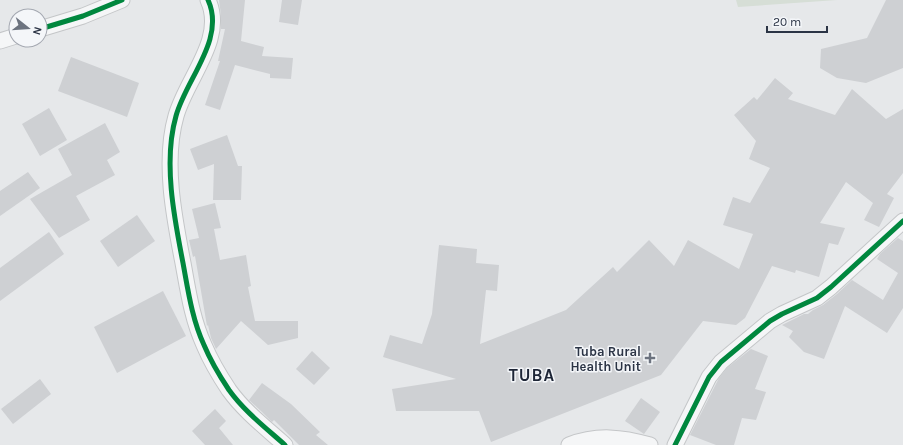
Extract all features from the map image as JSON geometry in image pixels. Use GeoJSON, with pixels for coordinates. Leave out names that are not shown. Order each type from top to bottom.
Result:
{"type":"FeatureCollection","features":[{"type":"Feature","properties":{"kind":"street"},"geometry":{"type":"LineString","coordinates":[[48,27],[83,16],[122,0]]}},
{"type":"Feature","properties":{"kind":"street"},"geometry":{"type":"LineString","coordinates":[[208,0],[212,10],[213,24],[208,44],[182,98],[172,133],[170,150],[172,207],[191,307],[204,345],[230,390],[256,419],[285,445]]}},
{"type":"Feature","properties":{"kind":"street"},"geometry":{"type":"LineString","coordinates":[[674,445],[709,377],[721,362],[770,321],[817,298],[903,221]]}},
{"type":"Feature","properties":{"kind":"street"},"geometry":{"type":"LineString","coordinates":[[569,445],[597,438],[617,438],[650,445]]}},
{"type":"Feature","properties":{"kind":"shaded area"},"geometry":{"type":"Polygon","coordinates":[[[736,0],[837,0],[738,7],[736,0]]]}},
{"type":"Feature","properties":{"kind":"building"},"geometry":{"type":"Polygon","coordinates":[[[219,0],[245,0],[241,41],[264,47],[262,56],[293,58],[291,79],[270,78],[270,74],[235,65],[220,110],[205,105],[220,61],[218,61],[225,29],[221,29],[219,0]]]}},
{"type":"Feature","properties":{"kind":"building"},"geometry":{"type":"Polygon","coordinates":[[[282,0],[302,0],[298,25],[279,22],[282,0]]]}},
{"type":"Feature","properties":{"kind":"building"},"geometry":{"type":"Polygon","coordinates":[[[886,0],[903,0],[903,68],[866,83],[837,78],[820,68],[821,49],[867,38],[886,0]]]}},
{"type":"Feature","properties":{"kind":"building"},"geometry":{"type":"Polygon","coordinates":[[[71,57],[139,83],[127,117],[58,91],[71,57]]]}},
{"type":"Feature","properties":{"kind":"building"},"geometry":{"type":"Polygon","coordinates":[[[775,78],[793,93],[788,99],[835,115],[852,89],[886,119],[903,109],[903,173],[887,194],[894,198],[879,227],[864,220],[873,203],[846,182],[820,223],[845,228],[838,245],[829,243],[819,277],[796,270],[795,273],[772,266],[745,318],[736,325],[703,321],[661,375],[491,442],[479,411],[396,411],[392,389],[456,379],[383,357],[390,335],[422,344],[432,314],[439,245],[477,249],[476,263],[499,265],[497,291],[486,290],[480,344],[566,310],[613,267],[617,272],[649,240],[674,266],[688,240],[739,269],[753,234],[723,225],[733,197],[750,203],[770,168],[749,159],[756,141],[734,115],[754,97],[757,100],[775,78]]]}},
{"type":"Feature","properties":{"kind":"building"},"geometry":{"type":"Polygon","coordinates":[[[49,108],[67,140],[40,156],[22,124],[49,108]]]}},
{"type":"Feature","properties":{"kind":"building"},"geometry":{"type":"Polygon","coordinates":[[[105,123],[120,152],[107,160],[115,175],[76,196],[90,220],[59,238],[30,199],[72,175],[58,149],[105,123]]]}},
{"type":"Feature","properties":{"kind":"building"},"geometry":{"type":"Polygon","coordinates":[[[227,135],[238,166],[242,166],[241,200],[213,200],[214,164],[198,170],[190,149],[227,135]]]}},
{"type":"Feature","properties":{"kind":"building"},"geometry":{"type":"Polygon","coordinates":[[[28,172],[40,188],[0,216],[0,191],[28,172]]]}},
{"type":"Feature","properties":{"kind":"building"},"geometry":{"type":"Polygon","coordinates":[[[215,203],[221,228],[214,229],[220,260],[246,255],[251,286],[248,287],[255,321],[298,321],[298,338],[268,345],[241,321],[216,349],[211,338],[208,325],[207,326],[195,256],[193,257],[189,240],[199,238],[192,209],[215,203]]]}},
{"type":"Feature","properties":{"kind":"building"},"geometry":{"type":"Polygon","coordinates":[[[137,215],[155,241],[118,267],[100,241],[137,215]]]}},
{"type":"Feature","properties":{"kind":"building"},"geometry":{"type":"Polygon","coordinates":[[[49,232],[64,254],[0,301],[0,268],[49,232]]]}},
{"type":"Feature","properties":{"kind":"building"},"geometry":{"type":"Polygon","coordinates":[[[898,238],[903,241],[903,308],[887,333],[845,306],[824,359],[804,352],[789,337],[793,331],[782,325],[804,314],[808,314],[823,305],[852,280],[883,300],[898,273],[877,259],[880,254],[898,238]]]}},
{"type":"Feature","properties":{"kind":"building"},"geometry":{"type":"Polygon","coordinates":[[[163,291],[186,336],[117,373],[94,327],[163,291]]]}},
{"type":"Feature","properties":{"kind":"building"},"geometry":{"type":"Polygon","coordinates":[[[751,349],[768,356],[755,389],[766,392],[756,420],[742,418],[734,445],[716,445],[690,435],[719,378],[727,368],[751,349]]]}},
{"type":"Feature","properties":{"kind":"building"},"geometry":{"type":"Polygon","coordinates":[[[312,351],[330,368],[314,385],[296,369],[312,351]]]}},
{"type":"Feature","properties":{"kind":"building"},"geometry":{"type":"Polygon","coordinates":[[[40,379],[51,394],[13,424],[1,409],[40,379]]]}},
{"type":"Feature","properties":{"kind":"building"},"geometry":{"type":"Polygon","coordinates":[[[262,383],[291,404],[320,432],[316,435],[328,445],[299,445],[274,420],[272,422],[249,400],[262,383]]]}},
{"type":"Feature","properties":{"kind":"building"},"geometry":{"type":"Polygon","coordinates":[[[641,398],[660,412],[644,434],[625,421],[641,398]]]}},
{"type":"Feature","properties":{"kind":"building"},"geometry":{"type":"Polygon","coordinates":[[[215,409],[226,421],[219,428],[233,445],[205,445],[192,431],[215,409]]]}},
{"type":"Feature","properties":{"kind":"cycle path"},"geometry":{"type":"LineString","coordinates":[[48,27],[83,16],[122,0]]}},
{"type":"Feature","properties":{"kind":"cycle path"},"geometry":{"type":"LineString","coordinates":[[208,0],[212,15],[212,29],[208,44],[181,102],[172,133],[170,170],[176,227],[193,315],[209,355],[222,380],[235,398],[285,445]]}},
{"type":"Feature","properties":{"kind":"cycle path"},"geometry":{"type":"LineString","coordinates":[[675,445],[709,377],[721,362],[770,321],[817,298],[903,221]]}},
{"type":"Feature","properties":{"kind":"place","name":"Tuba Rural Health Unit"},"geometry":{"type":"Point","coordinates":[650,358]}},
{"type":"Feature","properties":{"kind":"district","name":"TUBA"},"geometry":{"type":"Point","coordinates":[532,375]}}]}
